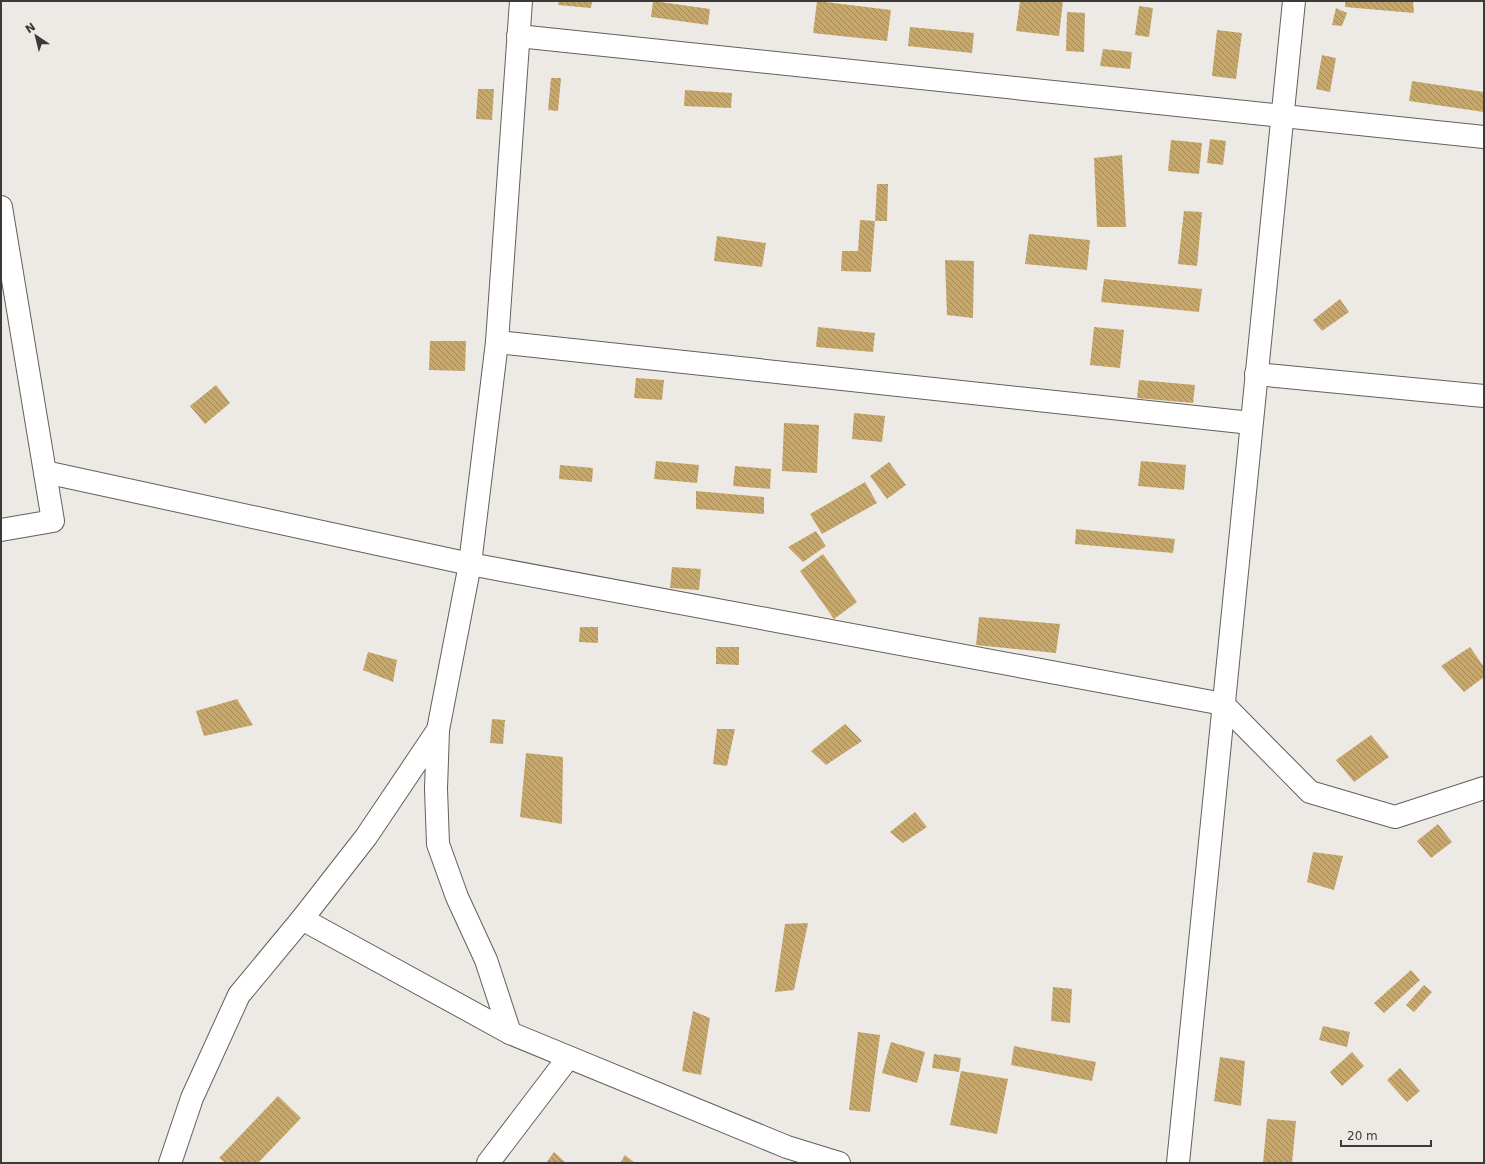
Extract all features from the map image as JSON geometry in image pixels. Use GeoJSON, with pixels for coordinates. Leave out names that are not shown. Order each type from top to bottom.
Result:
{"type":"FeatureCollection","features":[{"type":"Feature","properties":{"kind":"street"},"geometry":{"type":"LineString","coordinates":[[510,1033],[486,960],[457,897],[438,844],[436,789],[438,730],[470,564],[497,342],[521,1]]}},
{"type":"Feature","properties":{"kind":"street"},"geometry":{"type":"LineString","coordinates":[[1178,1163],[1294,1]]}},
{"type":"Feature","properties":{"kind":"street"},"geometry":{"type":"LineString","coordinates":[[518,36],[1484,137]]}},
{"type":"Feature","properties":{"kind":"street"},"geometry":{"type":"LineString","coordinates":[[1,207],[53,521],[1,530]]}},
{"type":"Feature","properties":{"kind":"street"},"geometry":{"type":"LineString","coordinates":[[497,342],[1251,424]]}},
{"type":"Feature","properties":{"kind":"street"},"geometry":{"type":"LineString","coordinates":[[1256,374],[1484,396]]}},
{"type":"Feature","properties":{"kind":"street"},"geometry":{"type":"LineString","coordinates":[[45,472],[470,564],[1223,704],[1310,792],[1395,818],[1484,788]]}},
{"type":"Feature","properties":{"kind":"street"},"geometry":{"type":"LineString","coordinates":[[170,1163],[192,1098],[239,995],[302,919],[366,837],[438,730]]}},
{"type":"Feature","properties":{"kind":"street"},"geometry":{"type":"LineString","coordinates":[[302,919],[510,1033],[788,1155],[839,1163]]}},
{"type":"Feature","properties":{"kind":"street"},"geometry":{"type":"LineString","coordinates":[[488,1163],[568,1058]]}},
{"type":"Feature","properties":{"kind":"building"},"geometry":{"type":"Polygon","coordinates":[[[559,1],[592,1],[591,8],[558,5],[559,1]]]}},
{"type":"Feature","properties":{"kind":"building"},"geometry":{"type":"Polygon","coordinates":[[[653,1],[710,9],[708,25],[651,17],[653,1]]]}},
{"type":"Feature","properties":{"kind":"building"},"geometry":{"type":"Polygon","coordinates":[[[817,1],[891,10],[887,41],[813,33],[817,1]]]}},
{"type":"Feature","properties":{"kind":"building"},"geometry":{"type":"Polygon","coordinates":[[[1020,1],[1063,1],[1059,36],[1016,31],[1020,1]]]}},
{"type":"Feature","properties":{"kind":"building"},"geometry":{"type":"Polygon","coordinates":[[[1345,1],[1413,1],[1414,13],[1345,7],[1345,1]]]}},
{"type":"Feature","properties":{"kind":"building"},"geometry":{"type":"Polygon","coordinates":[[[1139,6],[1153,8],[1149,37],[1135,35],[1139,6]]]}},
{"type":"Feature","properties":{"kind":"building"},"geometry":{"type":"Polygon","coordinates":[[[1336,8],[1347,13],[1342,26],[1332,25],[1336,8]]]}},
{"type":"Feature","properties":{"kind":"building"},"geometry":{"type":"Polygon","coordinates":[[[1067,12],[1085,13],[1084,52],[1066,51],[1067,12]]]}},
{"type":"Feature","properties":{"kind":"building"},"geometry":{"type":"Polygon","coordinates":[[[910,27],[974,33],[972,53],[908,46],[910,27]]]}},
{"type":"Feature","properties":{"kind":"building"},"geometry":{"type":"Polygon","coordinates":[[[1217,30],[1242,33],[1236,79],[1212,76],[1217,30]]]}},
{"type":"Feature","properties":{"kind":"building"},"geometry":{"type":"Polygon","coordinates":[[[1103,49],[1132,52],[1130,69],[1100,66],[1103,49]]]}},
{"type":"Feature","properties":{"kind":"building"},"geometry":{"type":"Polygon","coordinates":[[[1322,55],[1336,58],[1330,92],[1316,89],[1322,55]]]}},
{"type":"Feature","properties":{"kind":"building"},"geometry":{"type":"Polygon","coordinates":[[[551,78],[561,78],[558,111],[548,110],[551,78]]]}},
{"type":"Feature","properties":{"kind":"building"},"geometry":{"type":"Polygon","coordinates":[[[1412,81],[1484,92],[1484,112],[1409,101],[1412,81]]]}},
{"type":"Feature","properties":{"kind":"building"},"geometry":{"type":"Polygon","coordinates":[[[478,89],[494,89],[492,120],[476,119],[478,89]]]}},
{"type":"Feature","properties":{"kind":"building"},"geometry":{"type":"Polygon","coordinates":[[[685,90],[732,93],[731,108],[684,106],[685,90]]]}},
{"type":"Feature","properties":{"kind":"building"},"geometry":{"type":"Polygon","coordinates":[[[1210,139],[1226,141],[1223,165],[1207,163],[1210,139]]]}},
{"type":"Feature","properties":{"kind":"building"},"geometry":{"type":"Polygon","coordinates":[[[1171,140],[1202,143],[1199,174],[1168,171],[1171,140]]]}},
{"type":"Feature","properties":{"kind":"building"},"geometry":{"type":"Polygon","coordinates":[[[1122,155],[1126,227],[1097,227],[1094,158],[1122,155]]]}},
{"type":"Feature","properties":{"kind":"building"},"geometry":{"type":"Polygon","coordinates":[[[877,184],[888,184],[887,221],[875,221],[877,184]]]}},
{"type":"Feature","properties":{"kind":"building"},"geometry":{"type":"Polygon","coordinates":[[[1184,211],[1202,212],[1197,266],[1178,264],[1184,211]]]}},
{"type":"Feature","properties":{"kind":"building"},"geometry":{"type":"Polygon","coordinates":[[[860,220],[875,221],[871,272],[841,271],[842,251],[858,251],[860,220]]]}},
{"type":"Feature","properties":{"kind":"building"},"geometry":{"type":"Polygon","coordinates":[[[1029,234],[1090,240],[1087,270],[1025,264],[1029,234]]]}},
{"type":"Feature","properties":{"kind":"building"},"geometry":{"type":"Polygon","coordinates":[[[717,236],[766,243],[762,267],[714,261],[717,236]]]}},
{"type":"Feature","properties":{"kind":"building"},"geometry":{"type":"Polygon","coordinates":[[[945,260],[974,261],[973,318],[947,315],[945,260]]]}},
{"type":"Feature","properties":{"kind":"building"},"geometry":{"type":"Polygon","coordinates":[[[1104,279],[1202,289],[1199,312],[1101,302],[1104,279]]]}},
{"type":"Feature","properties":{"kind":"building"},"geometry":{"type":"Polygon","coordinates":[[[1340,299],[1349,312],[1322,331],[1313,320],[1340,299]]]}},
{"type":"Feature","properties":{"kind":"building"},"geometry":{"type":"Polygon","coordinates":[[[818,327],[875,333],[873,352],[816,347],[818,327]]]}},
{"type":"Feature","properties":{"kind":"building"},"geometry":{"type":"Polygon","coordinates":[[[1094,327],[1124,330],[1120,368],[1090,365],[1094,327]]]}},
{"type":"Feature","properties":{"kind":"building"},"geometry":{"type":"Polygon","coordinates":[[[430,341],[466,341],[465,371],[429,370],[430,341]]]}},
{"type":"Feature","properties":{"kind":"building"},"geometry":{"type":"Polygon","coordinates":[[[636,378],[664,380],[662,400],[634,398],[636,378]]]}},
{"type":"Feature","properties":{"kind":"building"},"geometry":{"type":"Polygon","coordinates":[[[1139,380],[1195,385],[1193,403],[1137,398],[1139,380]]]}},
{"type":"Feature","properties":{"kind":"building"},"geometry":{"type":"Polygon","coordinates":[[[216,385],[230,403],[205,424],[190,406],[216,385]]]}},
{"type":"Feature","properties":{"kind":"building"},"geometry":{"type":"Polygon","coordinates":[[[854,413],[885,416],[882,442],[852,439],[854,413]]]}},
{"type":"Feature","properties":{"kind":"building"},"geometry":{"type":"Polygon","coordinates":[[[784,423],[819,425],[817,473],[782,471],[784,423]]]}},
{"type":"Feature","properties":{"kind":"building"},"geometry":{"type":"Polygon","coordinates":[[[656,461],[699,465],[697,483],[654,479],[656,461]]]}},
{"type":"Feature","properties":{"kind":"building"},"geometry":{"type":"Polygon","coordinates":[[[1141,461],[1186,465],[1184,490],[1138,486],[1141,461]]]}},
{"type":"Feature","properties":{"kind":"building"},"geometry":{"type":"Polygon","coordinates":[[[889,462],[906,485],[887,499],[870,476],[889,462]]]}},
{"type":"Feature","properties":{"kind":"building"},"geometry":{"type":"Polygon","coordinates":[[[560,465],[593,468],[592,482],[559,479],[560,465]]]}},
{"type":"Feature","properties":{"kind":"building"},"geometry":{"type":"Polygon","coordinates":[[[735,466],[771,469],[770,489],[733,486],[735,466]]]}},
{"type":"Feature","properties":{"kind":"building"},"geometry":{"type":"Polygon","coordinates":[[[865,482],[877,503],[822,534],[810,514],[865,482]]]}},
{"type":"Feature","properties":{"kind":"building"},"geometry":{"type":"Polygon","coordinates":[[[696,491],[764,497],[764,514],[696,509],[696,491]]]}},
{"type":"Feature","properties":{"kind":"building"},"geometry":{"type":"Polygon","coordinates":[[[1076,529],[1175,539],[1173,553],[1075,544],[1076,529]]]}},
{"type":"Feature","properties":{"kind":"building"},"geometry":{"type":"Polygon","coordinates":[[[816,531],[826,546],[803,562],[788,547],[816,531]]]}},
{"type":"Feature","properties":{"kind":"building"},"geometry":{"type":"Polygon","coordinates":[[[823,554],[857,602],[834,619],[800,571],[823,554]]]}},
{"type":"Feature","properties":{"kind":"building"},"geometry":{"type":"Polygon","coordinates":[[[672,567],[701,569],[699,590],[670,588],[672,567]]]}},
{"type":"Feature","properties":{"kind":"building"},"geometry":{"type":"Polygon","coordinates":[[[979,617],[1060,624],[1056,653],[976,645],[979,617]]]}},
{"type":"Feature","properties":{"kind":"building"},"geometry":{"type":"Polygon","coordinates":[[[580,627],[598,627],[598,643],[579,642],[580,627]]]}},
{"type":"Feature","properties":{"kind":"building"},"geometry":{"type":"Polygon","coordinates":[[[716,647],[739,647],[739,665],[716,664],[716,647]]]}},
{"type":"Feature","properties":{"kind":"building"},"geometry":{"type":"Polygon","coordinates":[[[1470,647],[1484,667],[1484,677],[1464,692],[1441,666],[1470,647]]]}},
{"type":"Feature","properties":{"kind":"building"},"geometry":{"type":"Polygon","coordinates":[[[368,652],[397,660],[393,682],[363,670],[368,652]]]}},
{"type":"Feature","properties":{"kind":"building"},"geometry":{"type":"Polygon","coordinates":[[[237,699],[253,725],[204,736],[196,711],[237,699]]]}},
{"type":"Feature","properties":{"kind":"building"},"geometry":{"type":"Polygon","coordinates":[[[492,719],[505,720],[503,744],[490,743],[492,719]]]}},
{"type":"Feature","properties":{"kind":"building"},"geometry":{"type":"Polygon","coordinates":[[[845,724],[862,741],[826,765],[811,751],[845,724]]]}},
{"type":"Feature","properties":{"kind":"building"},"geometry":{"type":"Polygon","coordinates":[[[717,729],[735,729],[727,766],[713,764],[717,729]]]}},
{"type":"Feature","properties":{"kind":"building"},"geometry":{"type":"Polygon","coordinates":[[[1371,735],[1389,757],[1354,782],[1336,760],[1371,735]]]}},
{"type":"Feature","properties":{"kind":"building"},"geometry":{"type":"Polygon","coordinates":[[[526,753],[563,757],[562,824],[520,817],[526,753]]]}},
{"type":"Feature","properties":{"kind":"building"},"geometry":{"type":"Polygon","coordinates":[[[915,812],[927,827],[903,843],[890,832],[915,812]]]}},
{"type":"Feature","properties":{"kind":"building"},"geometry":{"type":"Polygon","coordinates":[[[1438,824],[1452,842],[1431,858],[1417,841],[1438,824]]]}},
{"type":"Feature","properties":{"kind":"building"},"geometry":{"type":"Polygon","coordinates":[[[1313,852],[1343,856],[1334,890],[1307,882],[1313,852]]]}},
{"type":"Feature","properties":{"kind":"building"},"geometry":{"type":"Polygon","coordinates":[[[808,923],[794,990],[775,992],[785,924],[808,923]]]}},
{"type":"Feature","properties":{"kind":"building"},"geometry":{"type":"Polygon","coordinates":[[[1411,970],[1420,980],[1384,1013],[1374,1003],[1411,970]]]}},
{"type":"Feature","properties":{"kind":"building"},"geometry":{"type":"Polygon","coordinates":[[[1424,985],[1432,992],[1414,1012],[1406,1005],[1424,985]]]}},
{"type":"Feature","properties":{"kind":"building"},"geometry":{"type":"Polygon","coordinates":[[[1053,987],[1072,989],[1070,1023],[1051,1021],[1053,987]]]}},
{"type":"Feature","properties":{"kind":"building"},"geometry":{"type":"Polygon","coordinates":[[[693,1011],[710,1018],[701,1075],[682,1071],[693,1011]]]}},
{"type":"Feature","properties":{"kind":"building"},"geometry":{"type":"Polygon","coordinates":[[[1323,1026],[1350,1032],[1347,1047],[1319,1040],[1323,1026]]]}},
{"type":"Feature","properties":{"kind":"building"},"geometry":{"type":"Polygon","coordinates":[[[858,1032],[880,1035],[870,1112],[849,1110],[858,1032]]]}},
{"type":"Feature","properties":{"kind":"building"},"geometry":{"type":"Polygon","coordinates":[[[891,1042],[925,1052],[917,1083],[882,1073],[891,1042]]]}},
{"type":"Feature","properties":{"kind":"building"},"geometry":{"type":"Polygon","coordinates":[[[1014,1046],[1096,1062],[1092,1081],[1011,1065],[1014,1046]]]}},
{"type":"Feature","properties":{"kind":"building"},"geometry":{"type":"Polygon","coordinates":[[[1352,1052],[1364,1066],[1342,1086],[1330,1072],[1352,1052]]]}},
{"type":"Feature","properties":{"kind":"building"},"geometry":{"type":"Polygon","coordinates":[[[934,1054],[961,1058],[959,1072],[932,1068],[934,1054]]]}},
{"type":"Feature","properties":{"kind":"building"},"geometry":{"type":"Polygon","coordinates":[[[1220,1057],[1245,1061],[1241,1106],[1214,1101],[1220,1057]]]}},
{"type":"Feature","properties":{"kind":"building"},"geometry":{"type":"Polygon","coordinates":[[[1400,1068],[1420,1091],[1407,1102],[1387,1080],[1400,1068]]]}},
{"type":"Feature","properties":{"kind":"building"},"geometry":{"type":"Polygon","coordinates":[[[961,1071],[1008,1079],[997,1134],[950,1125],[961,1071]]]}},
{"type":"Feature","properties":{"kind":"building"},"geometry":{"type":"Polygon","coordinates":[[[278,1096],[301,1118],[258,1163],[225,1163],[219,1158],[278,1096]]]}},
{"type":"Feature","properties":{"kind":"building"},"geometry":{"type":"Polygon","coordinates":[[[1267,1119],[1296,1121],[1292,1163],[1263,1163],[1267,1119]]]}},
{"type":"Feature","properties":{"kind":"building"},"geometry":{"type":"Polygon","coordinates":[[[554,1152],[566,1163],[546,1163],[554,1152]]]}},
{"type":"Feature","properties":{"kind":"building"},"geometry":{"type":"Polygon","coordinates":[[[625,1155],[635,1163],[620,1163],[625,1155]]]}}]}
